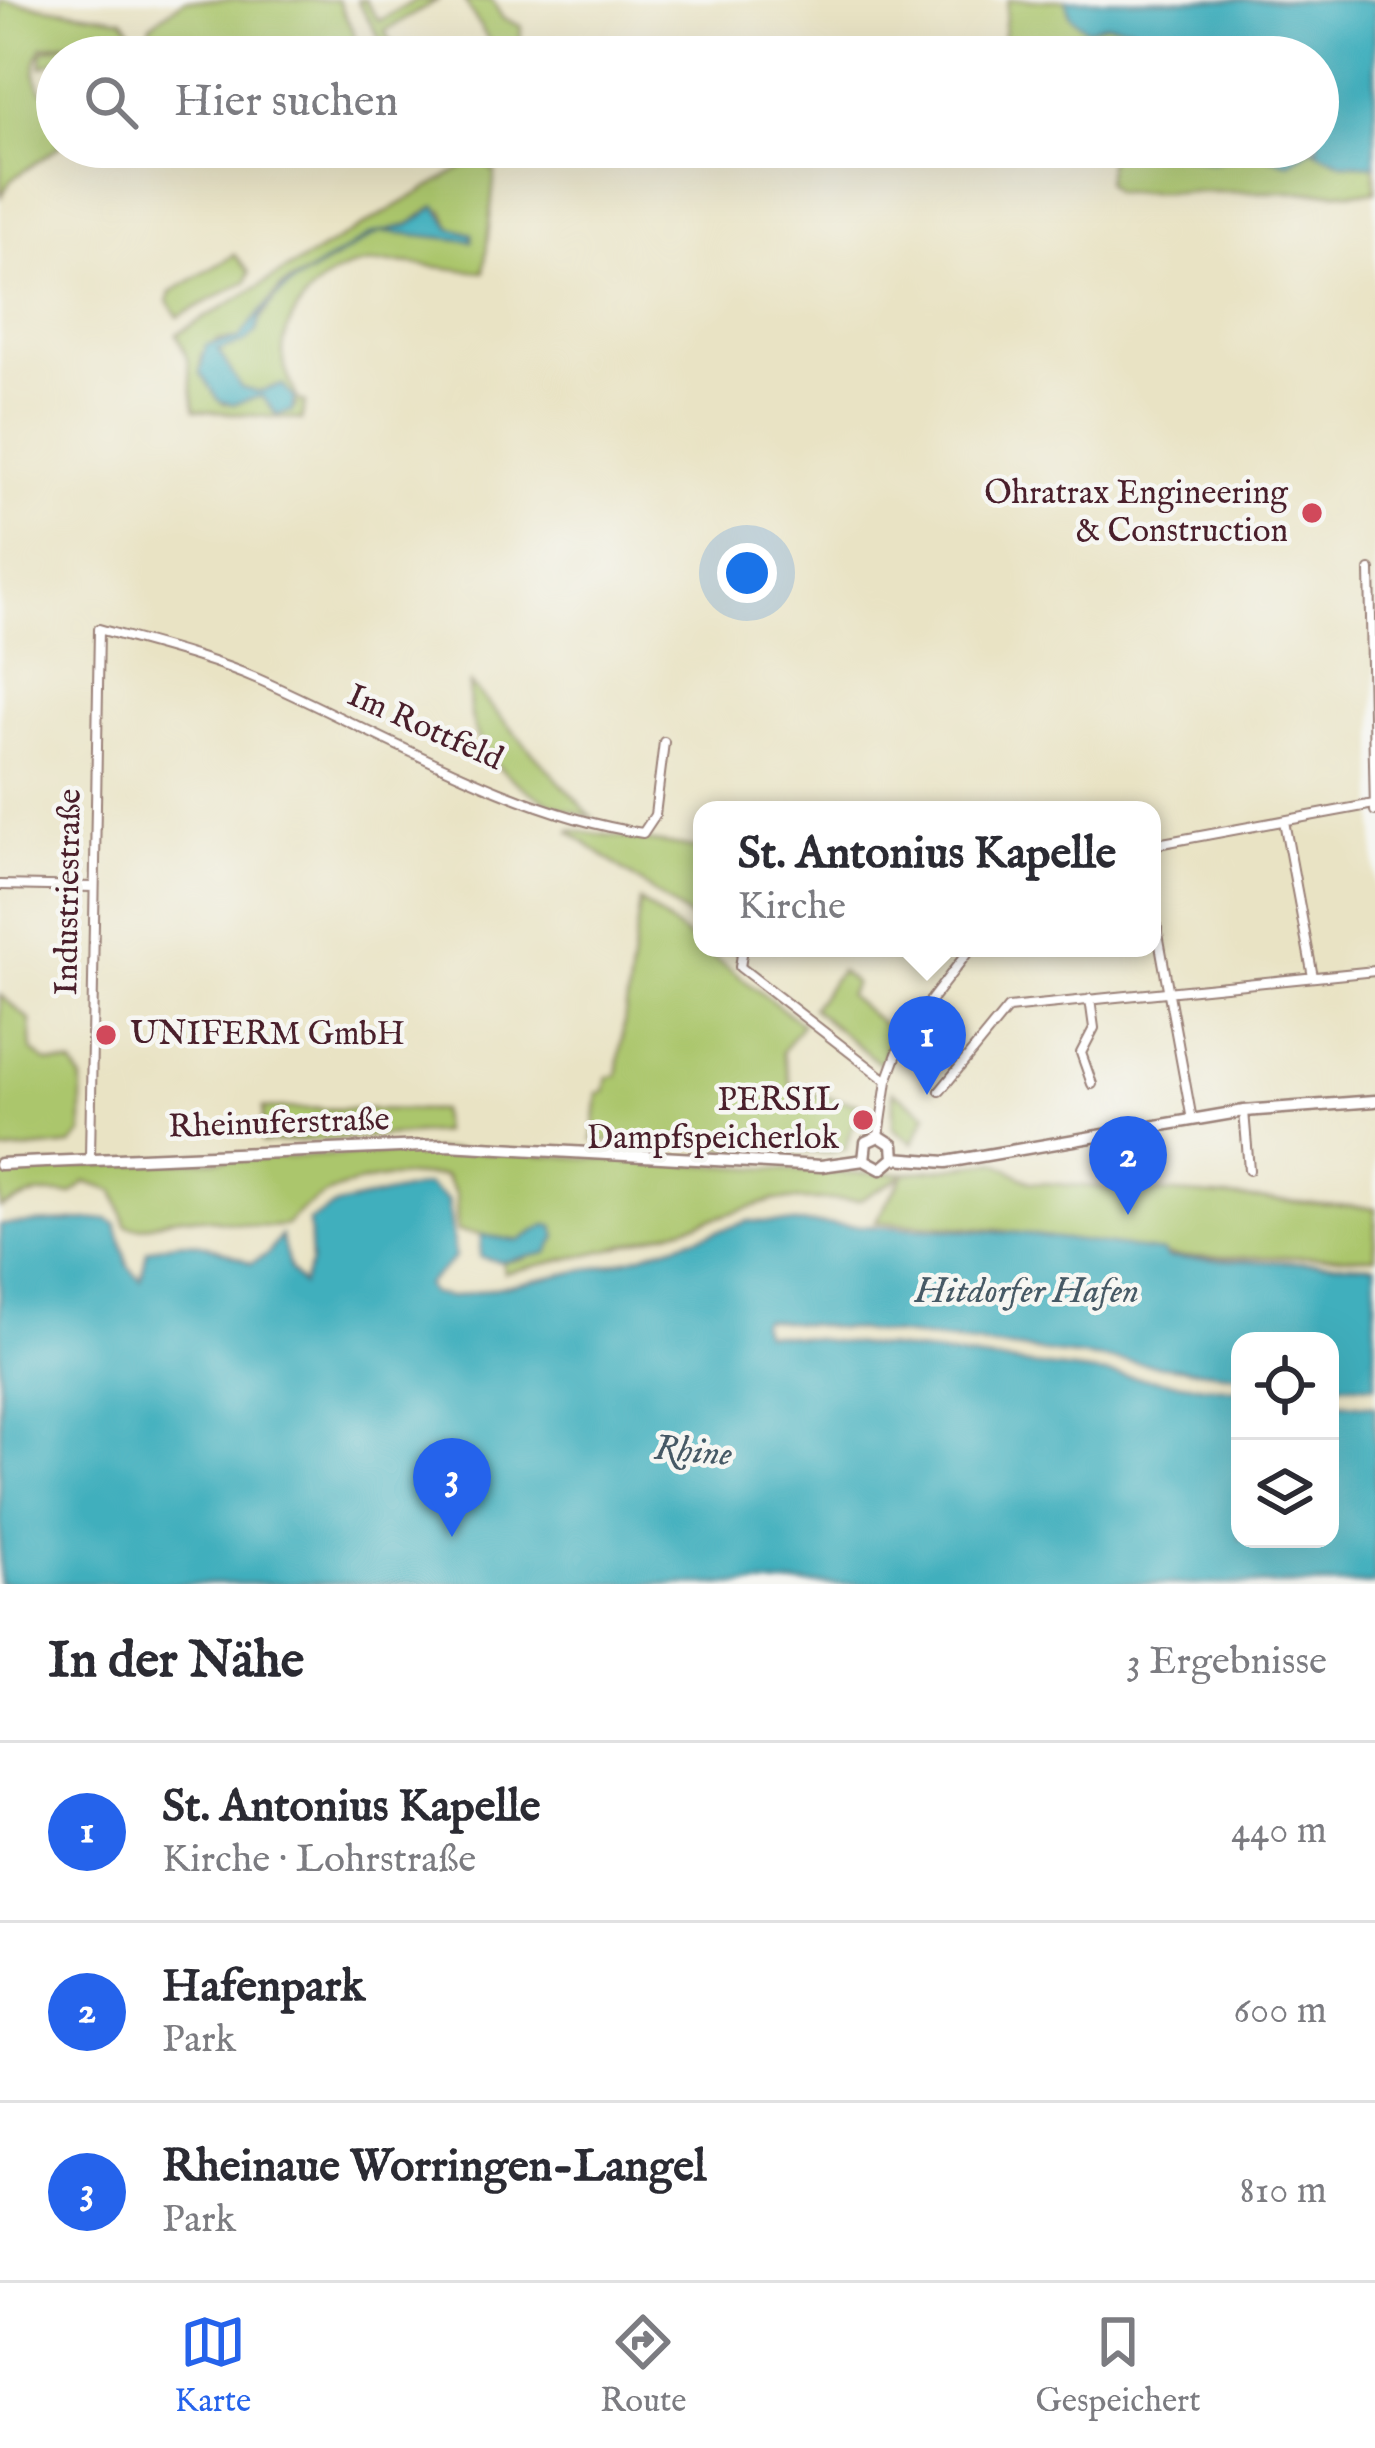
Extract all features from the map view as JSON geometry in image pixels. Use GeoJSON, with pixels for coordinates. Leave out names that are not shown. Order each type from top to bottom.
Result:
{"type":"FeatureCollection","features":[{"type":"Feature","properties":{"kind":"street"},"geometry":{"type":"LineString","coordinates":[[1161,843],[1375,806],[1370,570]]}},
{"type":"Feature","properties":{"kind":"street","name":"Im Rottfeld"},"geometry":{"type":"LineString","coordinates":[[99,628],[239,671],[517,796],[602,827],[644,833],[655,815],[664,742]]}},
{"type":"Feature","properties":{"kind":"street","name":"Industriestraße"},"geometry":{"type":"LineString","coordinates":[[91,1157],[99,628]]}},
{"type":"Feature","properties":{"kind":"street"},"geometry":{"type":"LineString","coordinates":[[1284,821],[1313,977]]}},
{"type":"Feature","properties":{"kind":"street"},"geometry":{"type":"LineString","coordinates":[[0,885],[94,887]]}},
{"type":"Feature","properties":{"kind":"street"},"geometry":{"type":"LineString","coordinates":[[1161,953],[1192,1120]]}},
{"type":"Feature","properties":{"kind":"street"},"geometry":{"type":"LineString","coordinates":[[741,957],[740,967],[887,1081]]}},
{"type":"Feature","properties":{"kind":"street"},"geometry":{"type":"LineString","coordinates":[[963,957],[904,1035],[887,1081],[879,1136],[863,1146],[864,1160],[881,1169],[894,1158],[946,1162],[1244,1112],[1375,1101]]}},
{"type":"Feature","properties":{"kind":"street"},"geometry":{"type":"LineString","coordinates":[[940,1091],[1008,1008],[1375,971]]}},
{"type":"Feature","properties":{"kind":"street"},"geometry":{"type":"LineString","coordinates":[[1090,999],[1094,1028],[1081,1053],[1091,1084]]}},
{"type":"Feature","properties":{"kind":"street"},"geometry":{"type":"LineString","coordinates":[[1244,1112],[1249,1170]]}},
{"type":"Feature","properties":{"kind":"street"},"geometry":{"type":"LineString","coordinates":[[879,1136],[893,1145],[894,1158]]}},
{"type":"Feature","properties":{"kind":"street","name":"Rheinuferstraße"},"geometry":{"type":"LineString","coordinates":[[0,1164],[447,1145],[821,1166],[864,1160]]}},
{"type":"Feature","properties":{"kind":"green space"},"geometry":{"type":"Polygon","coordinates":[[[0,0],[123,19],[131,36],[36,36],[36,163],[12,179],[1,196],[0,0]]]}},
{"type":"Feature","properties":{"kind":"green space"},"geometry":{"type":"Polygon","coordinates":[[[184,0],[338,0],[355,36],[149,36],[150,25],[184,0]]]}},
{"type":"Feature","properties":{"kind":"green space"},"geometry":{"type":"Polygon","coordinates":[[[357,0],[365,0],[379,21],[416,0],[438,0],[385,31],[388,36],[378,36],[357,0]]]}},
{"type":"Feature","properties":{"kind":"green space"},"geometry":{"type":"Polygon","coordinates":[[[464,0],[492,0],[503,19],[521,26],[521,36],[486,36],[464,0]]]}},
{"type":"Feature","properties":{"kind":"green space"},"geometry":{"type":"Polygon","coordinates":[[[1008,0],[1066,0],[1070,15],[1132,27],[1136,36],[1004,36],[1008,0]]]}},
{"type":"Feature","properties":{"kind":"green space"},"geometry":{"type":"Polygon","coordinates":[[[1339,162],[1375,165],[1375,192],[1114,192],[1106,183],[1108,168],[1339,168],[1339,162]]]}},
{"type":"Feature","properties":{"kind":"green space"},"geometry":{"type":"Polygon","coordinates":[[[462,168],[495,172],[484,272],[390,263],[360,265],[319,285],[298,308],[283,351],[298,401],[305,403],[301,420],[195,410],[188,361],[177,334],[462,168]],[[431,208],[409,225],[387,230],[472,241],[472,234],[451,228],[444,211],[431,208]],[[338,257],[281,287],[239,339],[218,340],[201,354],[200,372],[223,404],[263,396],[276,415],[296,405],[276,386],[258,392],[241,388],[218,350],[244,342],[282,289],[338,257]]]}},
{"type":"Feature","properties":{"kind":"green space"},"geometry":{"type":"Polygon","coordinates":[[[235,255],[250,272],[247,281],[178,317],[168,301],[171,292],[235,255]]]}},
{"type":"Feature","properties":{"kind":"green space"},"geometry":{"type":"Polygon","coordinates":[[[470,684],[592,817],[546,800],[505,773],[477,735],[470,711],[470,684]]]}},
{"type":"Feature","properties":{"kind":"green space"},"geometry":{"type":"Polygon","coordinates":[[[570,832],[693,848],[693,921],[570,832]]]}},
{"type":"Feature","properties":{"kind":"green space"},"geometry":{"type":"Polygon","coordinates":[[[640,901],[693,941],[693,957],[714,957],[802,1024],[782,1052],[792,1089],[859,1104],[846,1149],[827,1153],[593,1140],[598,1093],[605,1092],[608,1077],[617,1076],[640,901]]]}},
{"type":"Feature","properties":{"kind":"green space"},"geometry":{"type":"Polygon","coordinates":[[[840,971],[855,983],[848,995],[893,1033],[880,1064],[812,1008],[840,971]]]}},
{"type":"Feature","properties":{"kind":"green space"},"geometry":{"type":"Polygon","coordinates":[[[0,995],[30,1020],[32,1051],[46,1062],[73,1065],[82,1081],[82,1134],[71,1145],[0,1152],[0,995]]]}},
{"type":"Feature","properties":{"kind":"green space"},"geometry":{"type":"Polygon","coordinates":[[[893,1091],[927,1114],[913,1143],[893,1128],[893,1091]]]}},
{"type":"Feature","properties":{"kind":"green space"},"geometry":{"type":"Polygon","coordinates":[[[263,1108],[440,1110],[442,1132],[262,1143],[263,1108]]]}},
{"type":"Feature","properties":{"kind":"green space"},"geometry":{"type":"Polygon","coordinates":[[[453,1150],[840,1173],[907,1173],[996,1162],[1031,1182],[1375,1208],[1375,1257],[1181,1257],[997,1230],[875,1222],[904,1175],[860,1200],[775,1200],[611,1249],[504,1273],[502,1262],[524,1259],[546,1225],[519,1241],[457,1231],[456,1195],[445,1176],[358,1183],[319,1198],[287,1225],[273,1227],[181,1217],[132,1227],[126,1225],[114,1191],[85,1182],[72,1194],[37,1194],[0,1208],[0,1173],[27,1168],[453,1150]]]}},
{"type":"Feature","properties":{"kind":"water"},"geometry":{"type":"Polygon","coordinates":[[[1066,0],[1375,0],[1375,165],[1339,162],[1339,36],[1136,36],[1132,27],[1106,24],[1087,30],[1070,15],[1066,0]]]}},
{"type":"Feature","properties":{"kind":"water"},"geometry":{"type":"Polygon","coordinates":[[[436,206],[451,228],[472,234],[472,241],[383,231],[409,225],[436,206]]]}},
{"type":"Feature","properties":{"kind":"water"},"geometry":{"type":"Polygon","coordinates":[[[379,232],[304,276],[371,234],[379,232]]]}},
{"type":"Feature","properties":{"kind":"water"},"geometry":{"type":"Polygon","coordinates":[[[274,299],[260,317],[256,332],[244,343],[218,350],[241,388],[258,392],[282,385],[294,398],[292,411],[277,415],[262,396],[233,404],[219,401],[200,372],[206,345],[239,339],[274,299]]]}},
{"type":"Feature","properties":{"kind":"water"},"geometry":{"type":"Polygon","coordinates":[[[427,1185],[448,1201],[455,1258],[426,1285],[431,1294],[450,1297],[610,1265],[749,1221],[1019,1233],[1163,1252],[1167,1258],[1375,1265],[1375,1386],[1339,1384],[1339,1332],[1231,1332],[1231,1374],[763,1319],[760,1323],[764,1333],[1231,1389],[1231,1548],[1339,1548],[1339,1402],[1375,1406],[1375,1584],[0,1584],[0,1225],[107,1219],[116,1224],[128,1266],[141,1280],[147,1251],[162,1245],[200,1244],[251,1263],[268,1254],[281,1236],[290,1270],[302,1285],[311,1262],[309,1221],[337,1205],[427,1185]]]}},
{"type":"Feature","properties":{"kind":"water"},"geometry":{"type":"Polygon","coordinates":[[[546,1225],[554,1226],[557,1237],[547,1253],[502,1262],[480,1257],[481,1235],[519,1241],[546,1225]]]}},
{"type":"Feature","properties":{"kind":"place","name":"Ohratrax Engineering & Construction"},"geometry":{"type":"Point","coordinates":[1312,513]}},
{"type":"Feature","properties":{"kind":"place","name":"UNIFERM GmbH"},"geometry":{"type":"Point","coordinates":[106,1035]}},
{"type":"Feature","properties":{"kind":"place","name":"St. Antonius Kapelle"},"geometry":{"type":"Point","coordinates":[927,1095]}},
{"type":"Feature","properties":{"kind":"place","name":"PERSIL Dampfspeicherlok"},"geometry":{"type":"Point","coordinates":[863,1120]}},
{"type":"Feature","properties":{"kind":"place","name":"Hafenpark"},"geometry":{"type":"Point","coordinates":[1128,1215]}},
{"type":"Feature","properties":{"kind":"place","name":"Rheinaue Worringen-Langel"},"geometry":{"type":"Point","coordinates":[452,1537]}},
{"type":"Feature","properties":{"kind":"water label","name":"Hitdorfer Hafen"},"geometry":{"type":"Point","coordinates":[1027,1292]}},
{"type":"Feature","properties":{"kind":"water label","name":"Rhine"},"geometry":{"type":"Point","coordinates":[693,1452]}}]}
